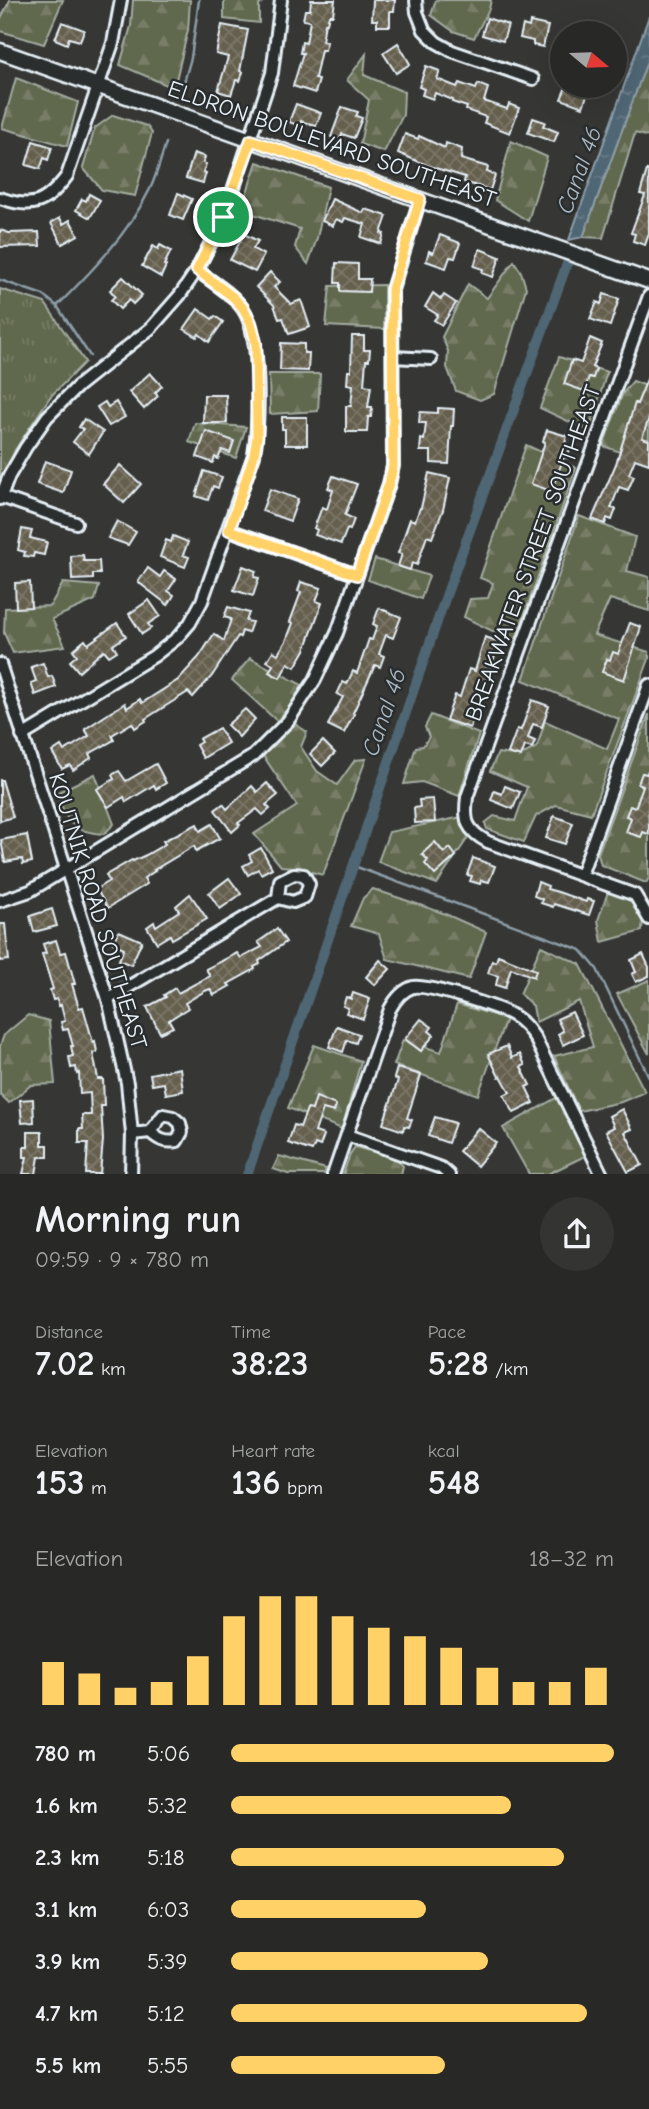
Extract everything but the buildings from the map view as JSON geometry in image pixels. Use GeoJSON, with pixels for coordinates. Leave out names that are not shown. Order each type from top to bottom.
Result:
{"type":"FeatureCollection","features":[{"type":"Feature","properties":{"kind":"street"},"geometry":{"type":"LineString","coordinates":[[0,198],[15,203],[37,203],[54,193],[68,176],[113,43],[121,0]]}},
{"type":"Feature","properties":{"kind":"street"},"geometry":{"type":"LineString","coordinates":[[76,523],[0,498],[9,476],[47,416],[78,386],[151,328],[180,295],[197,270],[223,217],[272,73],[281,0]]}},
{"type":"Feature","properties":{"kind":"street"},"geometry":{"type":"LineString","coordinates":[[416,0],[417,12],[424,30],[436,42],[452,51],[533,79]]}},
{"type":"Feature","properties":{"kind":"street","name":"ELDRON BOULEVARD SOUTHEAST"},"geometry":{"type":"LineString","coordinates":[[0,51],[649,281]]}},
{"type":"Feature","properties":{"kind":"street"},"geometry":{"type":"LineString","coordinates":[[0,901],[30,891],[253,756],[288,721],[315,680],[337,633],[393,466],[392,289],[420,199]]}},
{"type":"Feature","properties":{"kind":"street"},"geometry":{"type":"LineString","coordinates":[[22,736],[154,656],[177,638],[190,623],[202,601],[229,530],[254,455],[257,437],[256,343],[251,323],[243,308],[233,297],[197,270]]}},
{"type":"Feature","properties":{"kind":"street","name":"BREAKWATER STREET SOUTHEAST"},"geometry":{"type":"LineString","coordinates":[[581,875],[488,842],[475,835],[465,814],[467,797],[649,296]]}},
{"type":"Feature","properties":{"kind":"street"},"geometry":{"type":"LineString","coordinates":[[393,357],[431,359]]}},
{"type":"Feature","properties":{"kind":"street"},"geometry":{"type":"LineString","coordinates":[[229,530],[357,575]]}},
{"type":"Feature","properties":{"kind":"street","name":"KOUTNIK ROAD SOUTHEAST"},"geometry":{"type":"LineString","coordinates":[[0,664],[108,999],[127,1083],[132,1133],[131,1174]]}},
{"type":"Feature","properties":{"kind":"street"},"geometry":{"type":"LineString","coordinates":[[649,685],[581,875],[635,895],[649,919]]}},
{"type":"Feature","properties":{"kind":"street"},"geometry":{"type":"LineString","coordinates":[[108,999],[278,898]]}},
{"type":"Feature","properties":{"kind":"street"},"geometry":{"type":"LineString","coordinates":[[334,1174],[390,1009],[396,998],[413,987],[428,987],[512,1015],[526,1025],[535,1038],[602,1174]]}},
{"type":"Feature","properties":{"kind":"street"},"geometry":{"type":"LineString","coordinates":[[132,1133],[150,1132]]}},
{"type":"Feature","properties":{"kind":"street"},"geometry":{"type":"LineString","coordinates":[[347,1135],[441,1168],[449,1174]]}},
{"type":"Feature","properties":{"kind":"green space"},"geometry":{"type":"Polygon","coordinates":[[[10,0],[63,0],[44,44],[0,31],[0,20],[10,0]]]}},
{"type":"Feature","properties":{"kind":"green space"},"geometry":{"type":"Polygon","coordinates":[[[133,0],[190,0],[188,30],[174,88],[120,65],[131,26],[133,0]]]}},
{"type":"Feature","properties":{"kind":"green space"},"geometry":{"type":"Polygon","coordinates":[[[224,0],[266,0],[259,5],[259,23],[224,19],[224,0]]]}},
{"type":"Feature","properties":{"kind":"green space"},"geometry":{"type":"Polygon","coordinates":[[[436,0],[491,0],[474,38],[453,31],[431,15],[436,0]]]}},
{"type":"Feature","properties":{"kind":"green space"},"geometry":{"type":"Polygon","coordinates":[[[366,54],[364,75],[404,92],[403,115],[384,152],[360,144],[369,100],[347,80],[366,54]]]}},
{"type":"Feature","properties":{"kind":"green space"},"geometry":{"type":"Polygon","coordinates":[[[649,56],[649,137],[635,133],[603,238],[583,237],[649,56]]]}},
{"type":"Feature","properties":{"kind":"green space"},"geometry":{"type":"Polygon","coordinates":[[[16,78],[78,102],[67,146],[2,128],[16,78]]]}},
{"type":"Feature","properties":{"kind":"green space"},"geometry":{"type":"Polygon","coordinates":[[[113,115],[147,126],[152,133],[135,196],[102,190],[83,168],[95,128],[113,115]]]}},
{"type":"Feature","properties":{"kind":"green space"},"geometry":{"type":"Polygon","coordinates":[[[511,141],[547,157],[528,221],[495,200],[511,141]]]}},
{"type":"Feature","properties":{"kind":"green space"},"geometry":{"type":"Polygon","coordinates":[[[257,162],[328,187],[317,238],[308,264],[295,247],[300,229],[241,210],[257,162]]]}},
{"type":"Feature","properties":{"kind":"green space"},"geometry":{"type":"Polygon","coordinates":[[[514,261],[526,288],[494,394],[480,400],[456,391],[447,367],[448,351],[442,337],[468,284],[487,298],[514,261]]]}},
{"type":"Feature","properties":{"kind":"green space"},"geometry":{"type":"Polygon","coordinates":[[[384,285],[384,329],[326,326],[330,286],[384,285]]]}},
{"type":"Feature","properties":{"kind":"green space"},"geometry":{"type":"Polygon","coordinates":[[[0,289],[45,303],[85,362],[50,397],[15,450],[0,486],[0,289]]]}},
{"type":"Feature","properties":{"kind":"green space"},"geometry":{"type":"Polygon","coordinates":[[[559,357],[607,372],[589,431],[540,408],[559,357]]]}},
{"type":"Feature","properties":{"kind":"green space"},"geometry":{"type":"Polygon","coordinates":[[[269,374],[320,374],[318,411],[270,414],[269,374]]]}},
{"type":"Feature","properties":{"kind":"green space"},"geometry":{"type":"Polygon","coordinates":[[[633,381],[649,387],[649,462],[603,446],[623,393],[633,381]]]}},
{"type":"Feature","properties":{"kind":"green space"},"geometry":{"type":"Polygon","coordinates":[[[195,423],[246,427],[236,458],[189,442],[195,423]]]}},
{"type":"Feature","properties":{"kind":"green space"},"geometry":{"type":"Polygon","coordinates":[[[526,445],[576,468],[515,642],[464,617],[470,599],[488,598],[493,583],[480,578],[526,445]]]}},
{"type":"Feature","properties":{"kind":"green space"},"geometry":{"type":"Polygon","coordinates":[[[579,516],[635,537],[627,571],[649,577],[649,611],[610,599],[594,635],[649,652],[649,659],[591,814],[556,805],[536,816],[524,842],[487,829],[485,823],[494,816],[515,821],[527,787],[490,771],[498,753],[520,756],[537,747],[545,721],[607,749],[619,719],[523,680],[579,516]]]}},
{"type":"Feature","properties":{"kind":"green space"},"geometry":{"type":"Polygon","coordinates":[[[375,559],[429,576],[421,599],[368,580],[375,559]]]}},
{"type":"Feature","properties":{"kind":"green space"},"geometry":{"type":"Polygon","coordinates":[[[63,583],[99,586],[95,600],[52,619],[65,646],[13,653],[4,633],[5,608],[50,606],[63,583]]]}},
{"type":"Feature","properties":{"kind":"green space"},"geometry":{"type":"Polygon","coordinates":[[[250,658],[302,685],[299,695],[277,721],[232,680],[250,658]]]}},
{"type":"Feature","properties":{"kind":"green space"},"geometry":{"type":"Polygon","coordinates":[[[649,714],[649,878],[646,883],[601,865],[598,854],[649,714]]]}},
{"type":"Feature","properties":{"kind":"green space"},"geometry":{"type":"Polygon","coordinates":[[[431,715],[479,734],[459,796],[422,782],[404,784],[416,747],[423,746],[429,737],[425,727],[431,715]]]}},
{"type":"Feature","properties":{"kind":"green space"},"geometry":{"type":"Polygon","coordinates":[[[295,724],[307,732],[301,747],[317,771],[337,785],[355,760],[366,759],[323,875],[281,866],[254,834],[297,806],[262,754],[295,724]]]}},
{"type":"Feature","properties":{"kind":"green space"},"geometry":{"type":"Polygon","coordinates":[[[95,774],[114,824],[104,834],[83,831],[71,824],[56,793],[95,774]]]}},
{"type":"Feature","properties":{"kind":"green space"},"geometry":{"type":"Polygon","coordinates":[[[462,817],[469,836],[437,884],[378,862],[389,832],[462,817]]]}},
{"type":"Feature","properties":{"kind":"green space"},"geometry":{"type":"Polygon","coordinates":[[[373,889],[443,913],[486,932],[469,979],[387,959],[379,934],[351,926],[363,898],[373,889]]]}},
{"type":"Feature","properties":{"kind":"green space"},"geometry":{"type":"Polygon","coordinates":[[[609,889],[634,899],[643,916],[642,931],[602,942],[598,920],[609,889]]]}},
{"type":"Feature","properties":{"kind":"green space"},"geometry":{"type":"Polygon","coordinates":[[[541,946],[580,964],[645,1092],[621,1102],[579,1111],[554,1056],[593,1047],[579,1001],[536,1022],[533,1006],[520,994],[541,946]]]}},
{"type":"Feature","properties":{"kind":"green space"},"geometry":{"type":"Polygon","coordinates":[[[649,980],[649,1054],[617,994],[649,980]]]}},
{"type":"Feature","properties":{"kind":"green space"},"geometry":{"type":"Polygon","coordinates":[[[457,1004],[506,1019],[478,1095],[394,1065],[403,1040],[441,1052],[457,1004]]]}},
{"type":"Feature","properties":{"kind":"green space"},"geometry":{"type":"Polygon","coordinates":[[[28,1015],[49,1021],[55,1084],[31,1085],[9,1103],[0,1094],[0,1046],[4,1035],[28,1015]]]}},
{"type":"Feature","properties":{"kind":"green space"},"geometry":{"type":"Polygon","coordinates":[[[314,1045],[361,1061],[342,1129],[288,1108],[314,1045]]]}},
{"type":"Feature","properties":{"kind":"green space"},"geometry":{"type":"Polygon","coordinates":[[[558,1097],[587,1155],[548,1174],[529,1174],[503,1128],[558,1097]]]}},
{"type":"Feature","properties":{"kind":"green space"},"geometry":{"type":"Polygon","coordinates":[[[355,1147],[396,1158],[403,1166],[401,1174],[343,1174],[355,1147]]]}},
{"type":"Feature","properties":{"kind":"green space"},"geometry":{"type":"Polygon","coordinates":[[[279,1156],[326,1169],[324,1174],[288,1174],[273,1169],[279,1156]]]}},
{"type":"Feature","properties":{"kind":"water"},"geometry":{"type":"Polygon","coordinates":[[[649,16],[649,56],[583,237],[569,240],[620,98],[627,98],[627,78],[649,16]]]}},
{"type":"Feature","properties":{"kind":"waterway"},"geometry":{"type":"LineString","coordinates":[[180,96],[191,58],[199,0]]}},
{"type":"Feature","properties":{"kind":"waterway"},"geometry":{"type":"LineString","coordinates":[[57,306],[96,265],[131,221],[152,184],[166,143]]}},
{"type":"Feature","properties":{"kind":"waterway","name":"Canal 46"},"geometry":{"type":"LineString","coordinates":[[247,1174],[447,593],[567,264]]}},
{"type":"Feature","properties":{"kind":"waterway"},"geometry":{"type":"LineString","coordinates":[[0,280],[43,295],[57,306],[90,356]]}},
{"type":"Feature","properties":{"kind":"waterway"},"geometry":{"type":"LineString","coordinates":[[354,866],[581,950],[597,969],[649,1077]]}},
{"type":"Feature","properties":{"kind":"route"},"geometry":{"type":"LineString","coordinates":[[251,140],[420,199],[392,289],[393,466],[357,575],[229,530],[254,455],[257,437],[256,343],[251,323],[243,308],[233,297],[197,270],[223,217],[251,140]]}}]}
